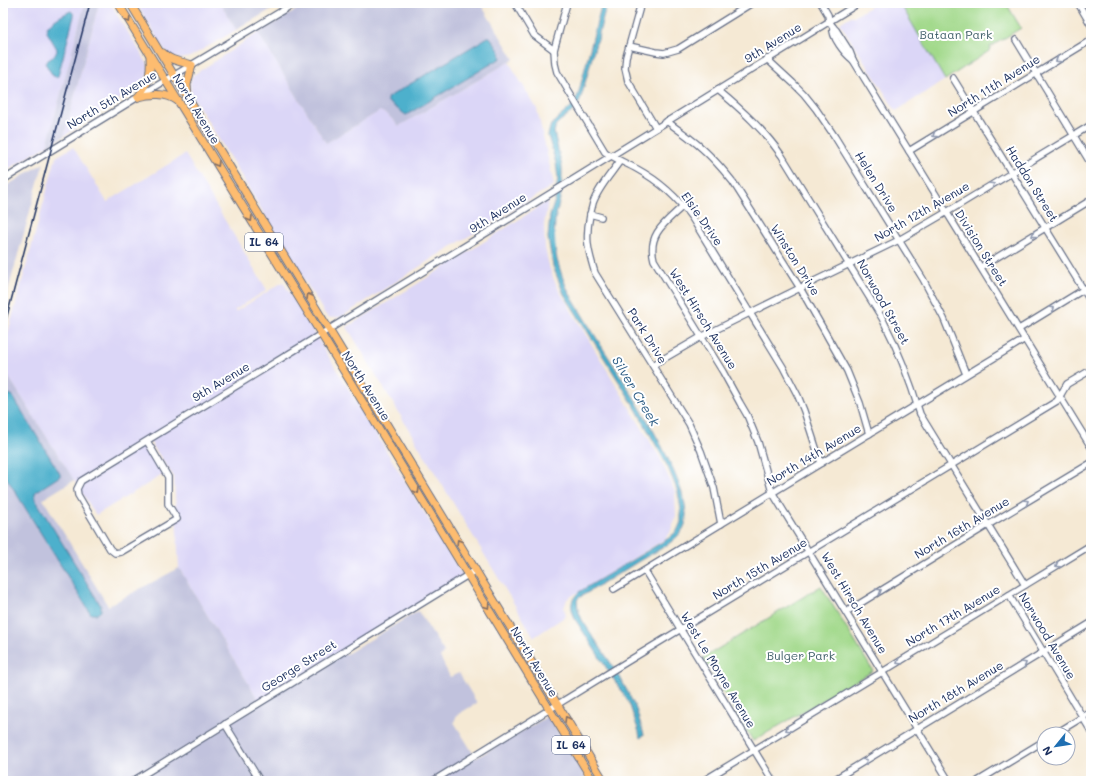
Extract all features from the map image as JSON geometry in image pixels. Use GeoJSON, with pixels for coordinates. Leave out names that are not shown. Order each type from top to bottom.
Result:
{"type":"FeatureCollection","features":[{"type":"Feature","properties":{"kind":"main road","name":"North Avenue"},"geometry":{"type":"LineString","coordinates":[[118,3],[593,781]]}},
{"type":"Feature","properties":{"kind":"main road","name":"North Avenue"},"geometry":{"type":"LineString","coordinates":[[130,3],[604,781]]}},
{"type":"Feature","properties":{"kind":"main road"},"geometry":{"type":"LineString","coordinates":[[154,42],[168,57],[192,64],[187,85],[187,92],[190,101]]}},
{"type":"Feature","properties":{"kind":"main road"},"geometry":{"type":"LineString","coordinates":[[138,97],[144,89],[150,76],[150,55]]}},
{"type":"Feature","properties":{"kind":"main road"},"geometry":{"type":"LineString","coordinates":[[138,97],[151,94],[164,95],[179,102]]}},
{"type":"Feature","properties":{"kind":"street","name":"North 5th Avenue"},"geometry":{"type":"LineString","coordinates":[[3,180],[192,64],[295,3]]}},
{"type":"Feature","properties":{"kind":"street"},"geometry":{"type":"LineString","coordinates":[[515,3],[534,35],[554,50],[568,3]]}},
{"type":"Feature","properties":{"kind":"street"},"geometry":{"type":"LineString","coordinates":[[641,3],[626,57],[625,68],[628,81],[656,128]]}},
{"type":"Feature","properties":{"kind":"street"},"geometry":{"type":"LineString","coordinates":[[630,46],[664,53],[678,49],[752,3]]}},
{"type":"Feature","properties":{"kind":"street","name":"Division Street"},"geometry":{"type":"LineString","coordinates":[[821,3],[828,15],[829,21],[850,52],[853,60],[1091,447]]}},
{"type":"Feature","properties":{"kind":"street","name":"9th Avenue"},"geometry":{"type":"LineString","coordinates":[[147,441],[168,477],[168,504],[176,519],[121,552],[115,553],[110,549],[78,495],[77,489],[81,481],[859,3]]}},
{"type":"Feature","properties":{"kind":"street"},"geometry":{"type":"LineString","coordinates":[[1078,3],[1091,25]]}},
{"type":"Feature","properties":{"kind":"street"},"geometry":{"type":"LineString","coordinates":[[1016,40],[1091,164]]}},
{"type":"Feature","properties":{"kind":"street","name":"North 11th Avenue"},"geometry":{"type":"LineString","coordinates":[[909,151],[1091,40]]}},
{"type":"Feature","properties":{"kind":"street","name":"Elsie Drive"},"geometry":{"type":"LineString","coordinates":[[554,50],[557,72],[605,152],[657,182],[675,197],[697,227],[783,367],[798,396],[809,423],[821,463]]}},
{"type":"Feature","properties":{"kind":"street","name":"Helen Drive"},"geometry":{"type":"LineString","coordinates":[[768,60],[793,83],[816,109],[826,124],[899,240],[936,303],[951,335],[966,374]]}},
{"type":"Feature","properties":{"kind":"street","name":"Haddon Street"},"geometry":{"type":"LineString","coordinates":[[953,78],[1091,302]]}},
{"type":"Feature","properties":{"kind":"street","name":"Norwood Street"},"geometry":{"type":"LineString","coordinates":[[718,90],[739,107],[771,140],[782,156],[882,318],[905,370],[920,414],[1025,585]]}},
{"type":"Feature","properties":{"kind":"street","name":"Winston Drive"},"geometry":{"type":"LineString","coordinates":[[667,121],[703,149],[728,176],[742,196],[800,288],[847,371],[860,402],[869,434]]}},
{"type":"Feature","properties":{"kind":"street","name":"North 12th Avenue"},"geometry":{"type":"LineString","coordinates":[[653,365],[701,337],[899,240],[1091,125]]}},
{"type":"Feature","properties":{"kind":"street","name":"Park Drive"},"geometry":{"type":"LineString","coordinates":[[620,160],[593,202],[587,228],[587,242],[590,256],[595,273],[689,424],[701,451],[714,488],[721,524]]}},
{"type":"Feature","properties":{"kind":"street"},"geometry":{"type":"LineString","coordinates":[[981,268],[1091,200]]}},
{"type":"Feature","properties":{"kind":"street","name":"West Hirsch Avenue"},"geometry":{"type":"LineString","coordinates":[[683,206],[662,225],[656,233],[653,241],[652,252],[656,265],[723,372],[747,415],[763,458],[772,492],[949,781]]}},
{"type":"Feature","properties":{"kind":"street"},"geometry":{"type":"LineString","coordinates":[[590,214],[601,217]]}},
{"type":"Feature","properties":{"kind":"street"},"geometry":{"type":"LineString","coordinates":[[1018,329],[1091,285]]}},
{"type":"Feature","properties":{"kind":"street","name":"North 14th Avenue"},"geometry":{"type":"LineString","coordinates":[[614,589],[1025,339]]}},
{"type":"Feature","properties":{"kind":"street","name":"North 15th Avenue"},"geometry":{"type":"LineString","coordinates":[[433,781],[1057,401],[1067,384],[1091,370]]}},
{"type":"Feature","properties":{"kind":"street","name":"North 16th Avenue"},"geometry":{"type":"LineString","coordinates":[[846,612],[1091,463]]}},
{"type":"Feature","properties":{"kind":"street","name":"North 17th Avenue"},"geometry":{"type":"LineString","coordinates":[[703,781],[1091,545]]}},
{"type":"Feature","properties":{"kind":"street","name":"George Street"},"geometry":{"type":"LineString","coordinates":[[133,781],[476,570]]}},
{"type":"Feature","properties":{"kind":"street","name":"West Le Moyne Avenue"},"geometry":{"type":"LineString","coordinates":[[645,571],[772,781]]}},
{"type":"Feature","properties":{"kind":"street","name":"Norwood Avenue"},"geometry":{"type":"LineString","coordinates":[[1009,595],[1091,731]]}},
{"type":"Feature","properties":{"kind":"street","name":"North 18th Avenue"},"geometry":{"type":"LineString","coordinates":[[832,781],[1091,623]]}},
{"type":"Feature","properties":{"kind":"street"},"geometry":{"type":"LineString","coordinates":[[1068,726],[1091,712]]}},
{"type":"Feature","properties":{"kind":"street"},"geometry":{"type":"LineString","coordinates":[[225,724],[260,781]]}},
{"type":"Feature","properties":{"kind":"street"},"geometry":{"type":"LineString","coordinates":[[978,781],[1036,746]]}},
{"type":"Feature","properties":{"kind":"shaded area"},"geometry":{"type":"Polygon","coordinates":[[[3,3],[85,3],[47,146],[3,172],[3,3]]]}},
{"type":"Feature","properties":{"kind":"shaded area"},"geometry":{"type":"Polygon","coordinates":[[[85,3],[99,3],[64,136],[47,146],[85,3]]]}},
{"type":"Feature","properties":{"kind":"shaded area"},"geometry":{"type":"Polygon","coordinates":[[[99,3],[111,3],[149,68],[145,82],[64,136],[99,3]]]}},
{"type":"Feature","properties":{"kind":"shaded area"},"geometry":{"type":"Polygon","coordinates":[[[136,3],[220,3],[236,30],[190,57],[179,59],[170,56],[164,49],[136,3]]]}},
{"type":"Feature","properties":{"kind":"shaded area"},"geometry":{"type":"Polygon","coordinates":[[[220,3],[282,3],[236,30],[220,3]]]}},
{"type":"Feature","properties":{"kind":"shaded area"},"geometry":{"type":"Polygon","coordinates":[[[308,3],[480,3],[514,59],[399,126],[388,115],[380,111],[326,143],[258,33],[308,3]]]}},
{"type":"Feature","properties":{"kind":"shaded area"},"geometry":{"type":"Polygon","coordinates":[[[876,3],[900,3],[945,80],[896,111],[840,23],[876,3]]]}},
{"type":"Feature","properties":{"kind":"shaded area"},"geometry":{"type":"Polygon","coordinates":[[[258,33],[326,143],[380,111],[388,115],[399,126],[509,62],[537,109],[554,185],[436,256],[341,317],[328,317],[192,95],[190,85],[192,76],[258,33]]]}},
{"type":"Feature","properties":{"kind":"shaded area"},"geometry":{"type":"Polygon","coordinates":[[[73,147],[107,202],[185,154],[267,290],[235,310],[235,312],[283,282],[463,576],[260,703],[179,568],[174,477],[147,437],[142,441],[164,474],[96,515],[3,368],[3,351],[56,157],[73,147]]]}},
{"type":"Feature","properties":{"kind":"shaded area"},"geometry":{"type":"Polygon","coordinates":[[[44,163],[40,175],[3,309],[3,188],[44,163]]]}},
{"type":"Feature","properties":{"kind":"shaded area"},"geometry":{"type":"Polygon","coordinates":[[[548,201],[544,225],[545,248],[554,280],[660,458],[675,492],[676,516],[670,533],[665,539],[567,599],[564,608],[566,616],[534,637],[347,327],[548,201]]]}},
{"type":"Feature","properties":{"kind":"shaded area"},"geometry":{"type":"Polygon","coordinates":[[[3,368],[74,480],[43,499],[108,606],[179,568],[260,703],[343,652],[345,655],[418,611],[444,652],[440,657],[450,677],[459,673],[477,703],[457,715],[454,722],[476,758],[548,716],[588,781],[3,781],[3,368]]]}},
{"type":"Feature","properties":{"kind":"green space","name":"Bataan Park"},"geometry":{"type":"Polygon","coordinates":[[[900,3],[1006,3],[1021,28],[990,47],[989,51],[945,80],[900,3]]]}},
{"type":"Feature","properties":{"kind":"green space","name":"Bulger Park"},"geometry":{"type":"Polygon","coordinates":[[[821,586],[873,671],[753,741],[703,658],[821,586]]]}},
{"type":"Feature","properties":{"kind":"water"},"geometry":{"type":"Polygon","coordinates":[[[602,3],[607,3],[580,101],[573,111],[556,125],[554,132],[562,167],[562,175],[561,194],[555,220],[554,242],[557,260],[568,291],[660,443],[673,469],[682,493],[686,514],[683,529],[669,543],[577,600],[578,610],[582,620],[620,677],[636,709],[644,735],[640,738],[629,703],[575,619],[572,602],[579,592],[669,538],[677,531],[681,522],[681,509],[678,492],[668,467],[635,407],[564,294],[553,266],[548,238],[550,216],[555,200],[558,178],[556,163],[548,136],[550,127],[571,107],[578,95],[602,3]]]}},
{"type":"Feature","properties":{"kind":"water"},"geometry":{"type":"Polygon","coordinates":[[[71,11],[74,16],[58,76],[56,77],[53,76],[45,63],[57,52],[57,49],[47,32],[47,28],[52,22],[71,11]]]}},
{"type":"Feature","properties":{"kind":"water"},"geometry":{"type":"Polygon","coordinates":[[[490,37],[500,52],[501,58],[406,115],[388,102],[387,98],[490,37]]]}},
{"type":"Feature","properties":{"kind":"water"},"geometry":{"type":"Polygon","coordinates":[[[8,394],[12,395],[60,474],[60,476],[35,493],[35,499],[101,606],[101,611],[97,614],[91,614],[3,472],[3,410],[8,394]]]}},
{"type":"Feature","properties":{"kind":"waterway","name":"Silver Creek"},"geometry":{"type":"LineString","coordinates":[[554,231],[555,249]]}},
{"type":"Feature","properties":{"kind":"railway"},"geometry":{"type":"LineString","coordinates":[[3,331],[90,3]]}}]}
